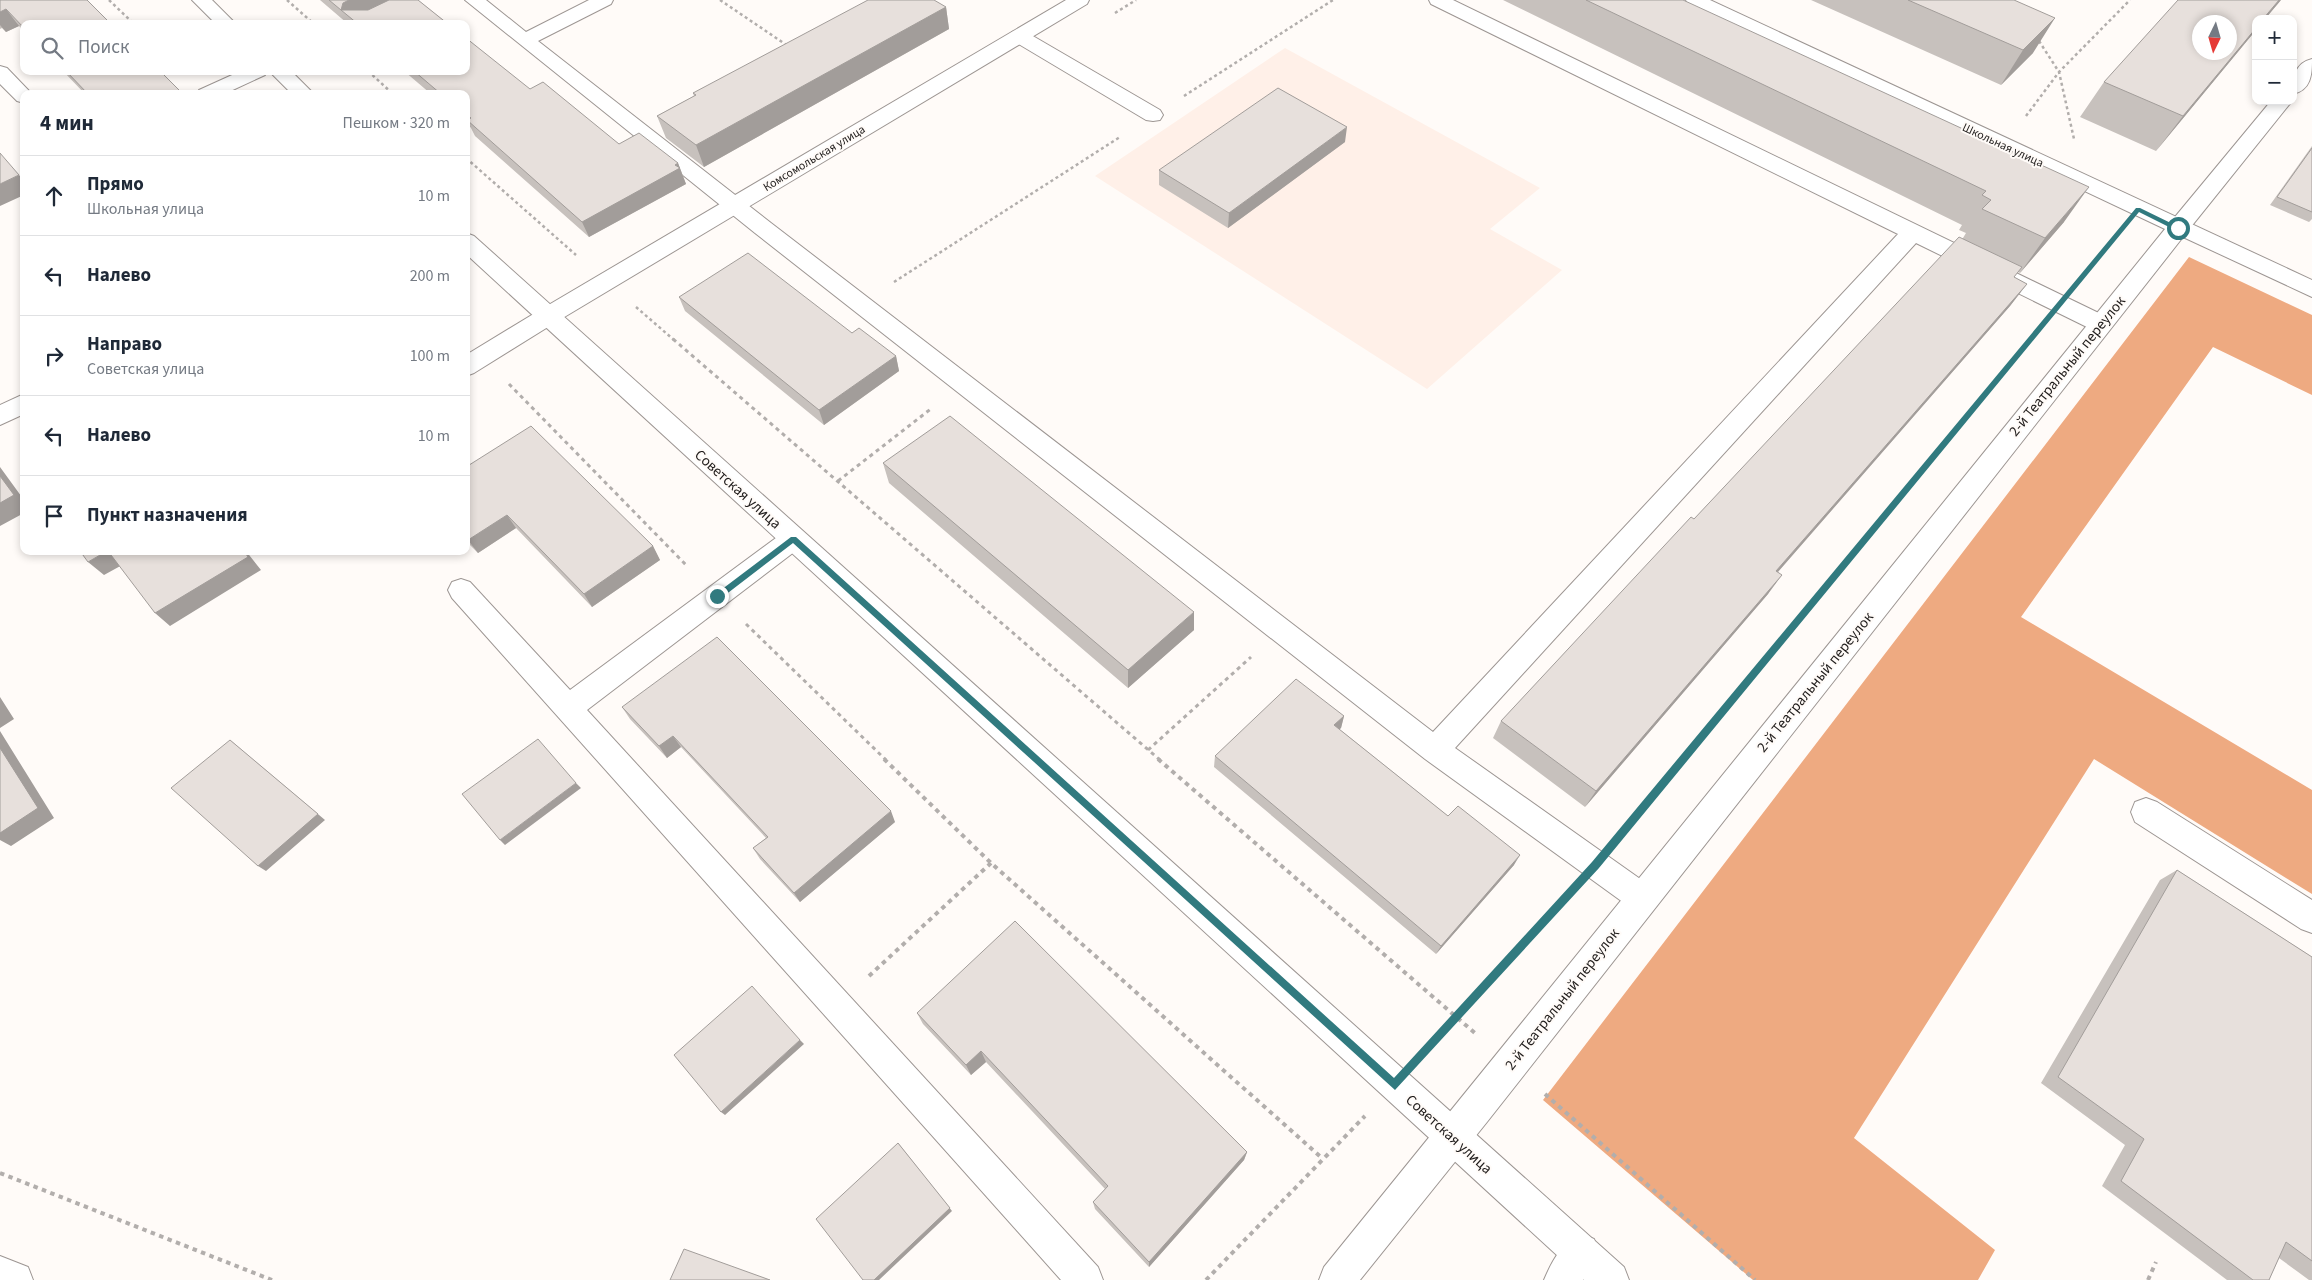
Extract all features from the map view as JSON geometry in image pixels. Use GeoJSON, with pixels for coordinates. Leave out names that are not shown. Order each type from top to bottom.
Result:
{"type":"FeatureCollection","features":[{"type":"Feature","properties":{"kind":"street"},"geometry":{"type":"LineString","coordinates":[[201,0],[223,20]]}},
{"type":"Feature","properties":{"kind":"street"},"geometry":{"type":"LineString","coordinates":[[474,0],[525,40],[648,126],[734,206],[1436,750],[1642,898]]}},
{"type":"Feature","properties":{"kind":"street"},"geometry":{"type":"LineString","coordinates":[[525,40],[604,0]]}},
{"type":"Feature","properties":{"kind":"street","name":"Комсомольская улица"},"geometry":{"type":"LineString","coordinates":[[475,362],[548,316],[1080,0]]}},
{"type":"Feature","properties":{"kind":"street"},"geometry":{"type":"LineString","coordinates":[[1438,0],[2101,324]]}},
{"type":"Feature","properties":{"kind":"street","name":"Школьная улица"},"geometry":{"type":"LineString","coordinates":[[1695,0],[2178,228],[2312,289]]}},
{"type":"Feature","properties":{"kind":"street"},"geometry":{"type":"LineString","coordinates":[[1019,36],[1153,115]]}},
{"type":"Feature","properties":{"kind":"street"},"geometry":{"type":"LineString","coordinates":[[2297,83],[2312,65]]}},
{"type":"Feature","properties":{"kind":"street"},"geometry":{"type":"LineString","coordinates":[[0,72],[20,93]]}},
{"type":"Feature","properties":{"kind":"street"},"geometry":{"type":"LineString","coordinates":[[215,90],[249,75]]}},
{"type":"Feature","properties":{"kind":"street"},"geometry":{"type":"LineString","coordinates":[[283,75],[300,90]]}},
{"type":"Feature","properties":{"kind":"street","name":"2-й Театральный переулок"},"geometry":{"type":"LineString","coordinates":[[1336,1280],[1453,1138],[1642,898],[2178,228],[2279,105]]}},
{"type":"Feature","properties":{"kind":"street"},"geometry":{"type":"LineString","coordinates":[[1436,750],[1913,232]]}},
{"type":"Feature","properties":{"kind":"street","name":"Советская улица"},"geometry":{"type":"LineString","coordinates":[[470,245],[1453,1138],[1571,1266],[1610,1280]]}},
{"type":"Feature","properties":{"kind":"street"},"geometry":{"type":"LineString","coordinates":[[0,416],[20,406]]}},
{"type":"Feature","properties":{"kind":"street"},"geometry":{"type":"LineString","coordinates":[[568,708],[793,539]]}},
{"type":"Feature","properties":{"kind":"street"},"geometry":{"type":"LineString","coordinates":[[460,590],[1085,1280]]}},
{"type":"Feature","properties":{"kind":"street"},"geometry":{"type":"LineString","coordinates":[[2146,812],[2312,918]]}},
{"type":"Feature","properties":{"kind":"street"},"geometry":{"type":"LineString","coordinates":[[0,1274],[15,1280]]}},
{"type":"Feature","properties":{"kind":"path"},"geometry":{"type":"LineString","coordinates":[[109,0],[130,20]]}},
{"type":"Feature","properties":{"kind":"path"},"geometry":{"type":"LineString","coordinates":[[287,0],[310,20]]}},
{"type":"Feature","properties":{"kind":"path"},"geometry":{"type":"LineString","coordinates":[[720,0],[790,47]]}},
{"type":"Feature","properties":{"kind":"path"},"geometry":{"type":"LineString","coordinates":[[860,304],[1333,0]]}},
{"type":"Feature","properties":{"kind":"path"},"geometry":{"type":"LineString","coordinates":[[2000,144],[2026,117],[2059,72],[2130,0]]}},
{"type":"Feature","properties":{"kind":"path"},"geometry":{"type":"LineString","coordinates":[[2034,34],[2059,72],[2075,140]]}},
{"type":"Feature","properties":{"kind":"path"},"geometry":{"type":"LineString","coordinates":[[372,75],[389,90]]}},
{"type":"Feature","properties":{"kind":"path"},"geometry":{"type":"LineString","coordinates":[[470,127],[480,117]]}},
{"type":"Feature","properties":{"kind":"path"},"geometry":{"type":"LineString","coordinates":[[470,162],[1511,1063],[1755,1280]]}},
{"type":"Feature","properties":{"kind":"path"},"geometry":{"type":"LineString","coordinates":[[1206,1280],[1395,1085],[1595,865],[2138,209]]}},
{"type":"Feature","properties":{"kind":"path"},"geometry":{"type":"LineString","coordinates":[[475,362],[991,863],[1323,1159]]}},
{"type":"Feature","properties":{"kind":"path"},"geometry":{"type":"LineString","coordinates":[[838,481],[963,384]]}},
{"type":"Feature","properties":{"kind":"path"},"geometry":{"type":"LineString","coordinates":[[1148,750],[1281,630]]}},
{"type":"Feature","properties":{"kind":"path"},"geometry":{"type":"LineString","coordinates":[[837,1006],[991,863]]}},
{"type":"Feature","properties":{"kind":"path"},"geometry":{"type":"LineString","coordinates":[[0,1173],[272,1280]]}},
{"type":"Feature","properties":{"kind":"path"},"geometry":{"type":"LineString","coordinates":[[2148,1280],[2156,1262]]}},
{"type":"Feature","properties":{"kind":"shaded area"},"geometry":{"type":"Polygon","coordinates":[[[1285,48],[1540,188],[1490,229],[1562,270],[1427,389],[1095,176],[1285,48]]]}},
{"type":"Feature","properties":{"kind":"shaded area"},"geometry":{"type":"Polygon","coordinates":[[[2189,257],[2312,315],[2312,395],[2213,347],[2021,617],[2312,790],[2312,894],[2094,759],[1854,1138],[1995,1250],[1978,1280],[1753,1280],[1543,1100],[2189,257]]]}},
{"type":"Feature","properties":{"kind":"building"},"geometry":{"type":"Polygon","coordinates":[[[0,0],[87,0],[107,20],[20,20],[20,24],[6,9],[0,12],[0,0]]]}},
{"type":"Feature","properties":{"kind":"building"},"geometry":{"type":"Polygon","coordinates":[[[329,0],[349,0],[343,3],[341,10],[329,0]]]}},
{"type":"Feature","properties":{"kind":"building"},"geometry":{"type":"Polygon","coordinates":[[[389,0],[418,0],[443,20],[353,20],[341,10],[368,10],[389,0]]]}},
{"type":"Feature","properties":{"kind":"building"},"geometry":{"type":"Polygon","coordinates":[[[868,0],[934,0],[946,7],[696,145],[657,116],[696,95],[693,93],[868,0]]]}},
{"type":"Feature","properties":{"kind":"building"},"geometry":{"type":"Polygon","coordinates":[[[1586,0],[1683,0],[2089,187],[2045,238],[1982,209],[1991,200],[1982,195],[1986,191],[1586,0]]]}},
{"type":"Feature","properties":{"kind":"building"},"geometry":{"type":"Polygon","coordinates":[[[1908,0],[2014,0],[2055,18],[2023,50],[1908,0]]]}},
{"type":"Feature","properties":{"kind":"building"},"geometry":{"type":"Polygon","coordinates":[[[2178,0],[2279,0],[2266,15],[2252,15],[2252,33],[2237,51],[2237,15],[2192,15],[2192,60],[2229,60],[2183,116],[2104,82],[2178,0]]]}},
{"type":"Feature","properties":{"kind":"building"},"geometry":{"type":"Polygon","coordinates":[[[470,41],[530,89],[543,82],[619,144],[639,133],[678,163],[675,165],[680,168],[582,222],[470,123],[470,90],[436,90],[419,75],[470,75],[470,41]]]}},
{"type":"Feature","properties":{"kind":"building"},"geometry":{"type":"Polygon","coordinates":[[[70,75],[164,75],[179,90],[84,90],[70,75]]]}},
{"type":"Feature","properties":{"kind":"building"},"geometry":{"type":"Polygon","coordinates":[[[1278,88],[1347,127],[1229,213],[1159,170],[1278,88]]]}},
{"type":"Feature","properties":{"kind":"building"},"geometry":{"type":"Polygon","coordinates":[[[2312,148],[2312,212],[2277,197],[2312,148]]]}},
{"type":"Feature","properties":{"kind":"building"},"geometry":{"type":"Polygon","coordinates":[[[0,153],[19,175],[0,184],[0,153]]]}},
{"type":"Feature","properties":{"kind":"building"},"geometry":{"type":"Polygon","coordinates":[[[1959,237],[2022,267],[2014,277],[2027,284],[1776,571],[1782,575],[1596,791],[1501,721],[1691,517],[1694,519],[1959,237]]]}},
{"type":"Feature","properties":{"kind":"building"},"geometry":{"type":"Polygon","coordinates":[[[748,253],[852,333],[859,328],[896,356],[819,410],[679,297],[748,253]]]}},
{"type":"Feature","properties":{"kind":"building"},"geometry":{"type":"Polygon","coordinates":[[[950,416],[1194,612],[1128,670],[883,463],[950,416]]]}},
{"type":"Feature","properties":{"kind":"building"},"geometry":{"type":"Polygon","coordinates":[[[531,426],[653,546],[584,594],[507,515],[470,539],[470,464],[531,426]]]}},
{"type":"Feature","properties":{"kind":"building"},"geometry":{"type":"Polygon","coordinates":[[[0,476],[14,495],[0,503],[0,476]]]}},
{"type":"Feature","properties":{"kind":"building"},"geometry":{"type":"Polygon","coordinates":[[[83,555],[100,555],[88,562],[83,555]]]}},
{"type":"Feature","properties":{"kind":"building"},"geometry":{"type":"Polygon","coordinates":[[[111,555],[247,555],[248,557],[155,613],[111,555]]]}},
{"type":"Feature","properties":{"kind":"building"},"geometry":{"type":"Polygon","coordinates":[[[717,637],[891,811],[794,893],[753,848],[768,837],[673,736],[659,746],[622,707],[717,637]]]}},
{"type":"Feature","properties":{"kind":"building"},"geometry":{"type":"Polygon","coordinates":[[[1296,679],[1344,716],[1334,725],[1448,816],[1458,806],[1520,855],[1441,946],[1215,756],[1296,679]]]}},
{"type":"Feature","properties":{"kind":"building"},"geometry":{"type":"Polygon","coordinates":[[[538,739],[576,783],[500,840],[462,794],[538,739]]]}},
{"type":"Feature","properties":{"kind":"building"},"geometry":{"type":"Polygon","coordinates":[[[230,740],[318,814],[258,866],[171,788],[230,740]]]}},
{"type":"Feature","properties":{"kind":"building"},"geometry":{"type":"Polygon","coordinates":[[[0,748],[38,808],[0,833],[0,748]]]}},
{"type":"Feature","properties":{"kind":"building"},"geometry":{"type":"Polygon","coordinates":[[[2177,870],[2312,957],[2312,1261],[2286,1242],[2269,1280],[2253,1280],[2121,1181],[2144,1139],[2058,1077],[2177,870]]]}},
{"type":"Feature","properties":{"kind":"building"},"geometry":{"type":"Polygon","coordinates":[[[1015,921],[1247,1152],[1149,1262],[1093,1202],[1108,1186],[981,1051],[966,1065],[917,1013],[1015,921]]]}},
{"type":"Feature","properties":{"kind":"building"},"geometry":{"type":"Polygon","coordinates":[[[752,986],[800,1040],[721,1112],[674,1055],[752,986]]]}},
{"type":"Feature","properties":{"kind":"building"},"geometry":{"type":"Polygon","coordinates":[[[898,1143],[950,1208],[874,1280],[863,1280],[816,1219],[898,1143]]]}},
{"type":"Feature","properties":{"kind":"building"},"geometry":{"type":"Polygon","coordinates":[[[684,1249],[770,1280],[670,1280],[684,1249]]]}},
{"type":"Feature","properties":{"kind":"route"},"geometry":{"type":"LineString","coordinates":[[717,596],[793,539],[1395,1085],[1595,865],[2138,209],[2178,228]]}}]}
